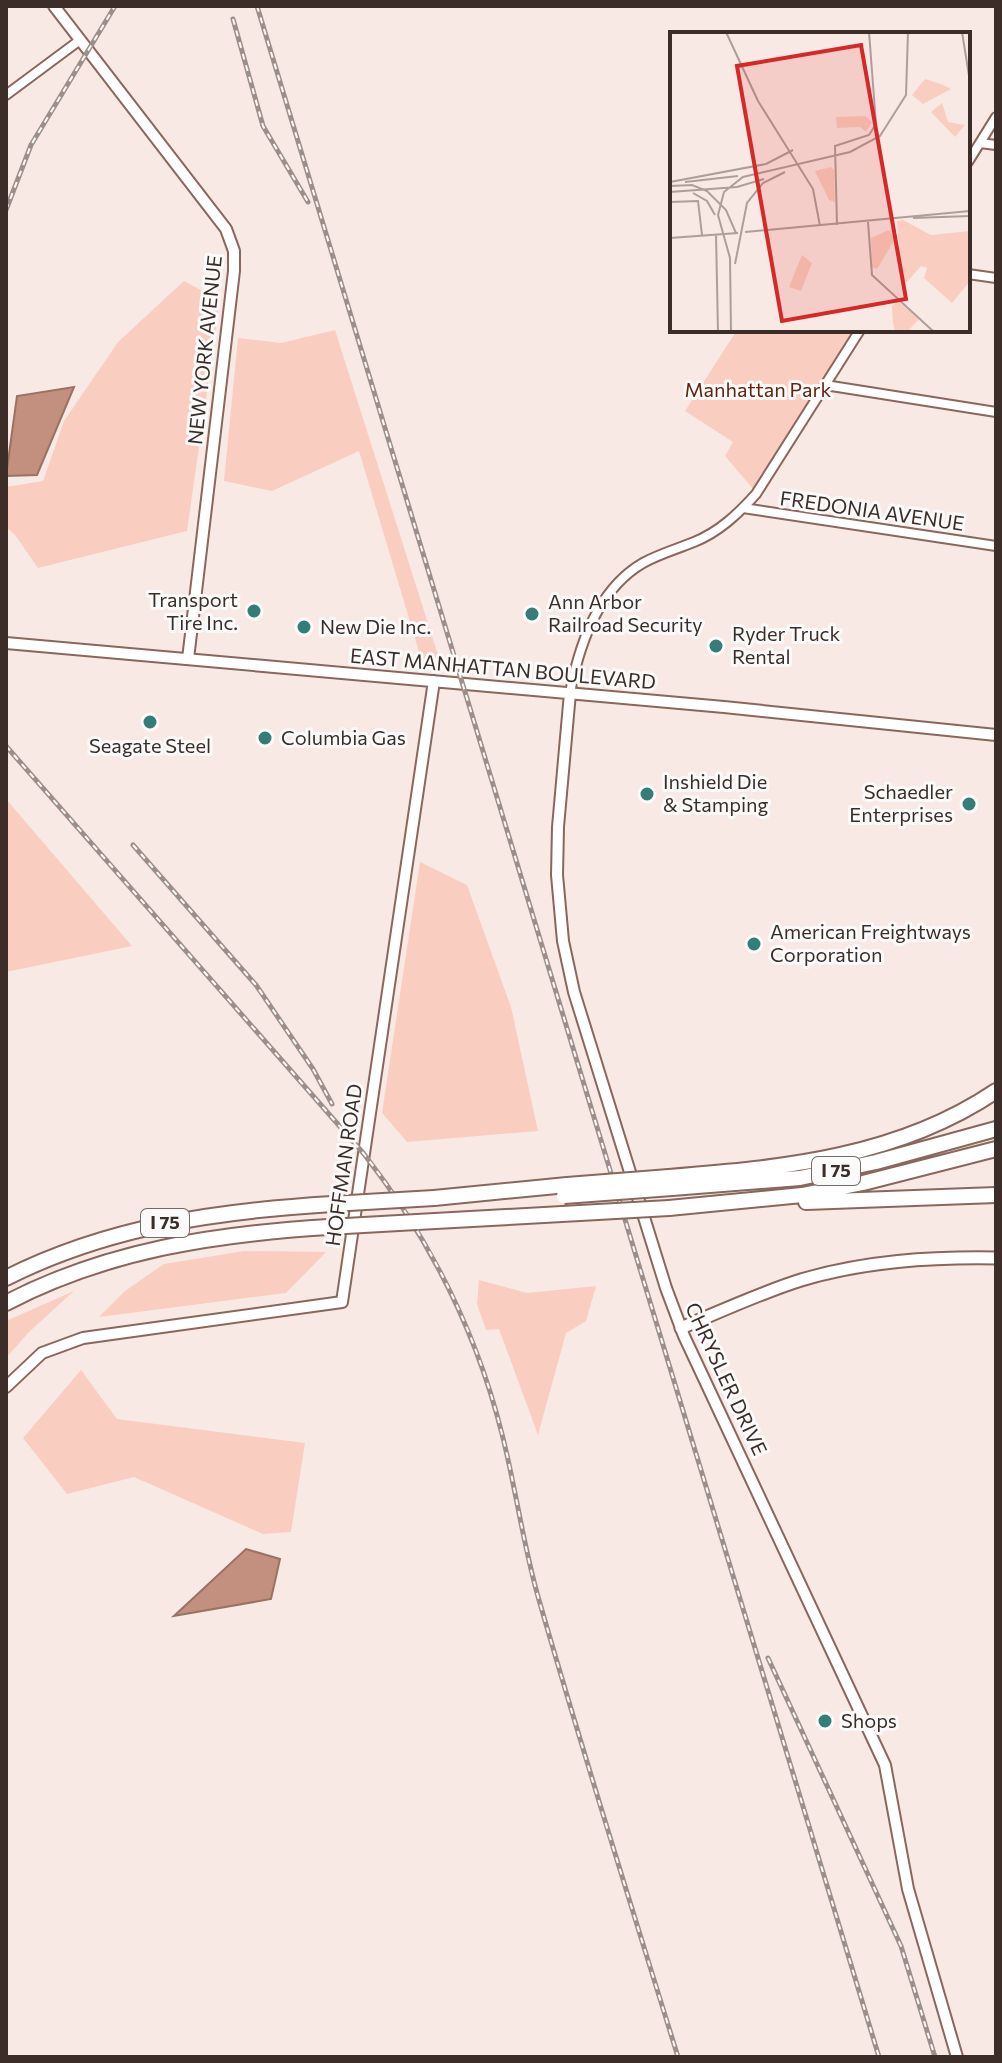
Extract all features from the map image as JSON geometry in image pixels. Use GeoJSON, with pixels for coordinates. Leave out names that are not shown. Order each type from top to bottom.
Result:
{"type":"FeatureCollection","features":[{"type":"Feature","properties":{"kind":"highway"},"geometry":{"type":"LineString","coordinates":[[915,1134],[996,1082]]}},
{"type":"Feature","properties":{"kind":"highway"},"geometry":{"type":"LineString","coordinates":[[671,1182],[801,1164],[858,1152],[915,1134],[960,1113],[996,1091]]}},
{"type":"Feature","properties":{"kind":"highway","name":"I 75"},"geometry":{"type":"LineString","coordinates":[[6,1278],[66,1251],[148,1226],[234,1211],[671,1182],[800,1178],[876,1162],[996,1129]]}},
{"type":"Feature","properties":{"kind":"highway","name":"I 75"},"geometry":{"type":"LineString","coordinates":[[6,1303],[78,1271],[161,1246],[234,1234],[758,1201],[853,1186],[996,1149]]}},
{"type":"Feature","properties":{"kind":"highway"},"geometry":{"type":"LineString","coordinates":[[758,1201],[996,1195]]}},
{"type":"Feature","properties":{"kind":"main road"},"geometry":{"type":"LineString","coordinates":[[681,1328],[762,1294],[838,1271],[910,1260],[996,1258]]}},
{"type":"Feature","properties":{"kind":"street","name":"NEW YORK AVENUE"},"geometry":{"type":"LineString","coordinates":[[54,6],[226,229],[234,251],[188,659]]}},
{"type":"Feature","properties":{"kind":"street"},"geometry":{"type":"LineString","coordinates":[[6,95],[80,40]]}},
{"type":"Feature","properties":{"kind":"street"},"geometry":{"type":"LineString","coordinates":[[970,159],[996,117]]}},
{"type":"Feature","properties":{"kind":"street"},"geometry":{"type":"LineString","coordinates":[[980,143],[996,145]]}},
{"type":"Feature","properties":{"kind":"street"},"geometry":{"type":"LineString","coordinates":[[970,274],[996,278]]}},
{"type":"Feature","properties":{"kind":"street"},"geometry":{"type":"LineString","coordinates":[[570,693],[574,672],[601,604],[622,579],[641,564],[710,535],[743,508],[756,494],[859,332]]}},
{"type":"Feature","properties":{"kind":"street"},"geometry":{"type":"LineString","coordinates":[[825,385],[996,412]]}},
{"type":"Feature","properties":{"kind":"street","name":"FREDONIA AVENUE"},"geometry":{"type":"LineString","coordinates":[[743,508],[996,546]]}},
{"type":"Feature","properties":{"kind":"street","name":"EAST MANHATTAN BOULEVARD"},"geometry":{"type":"LineString","coordinates":[[6,643],[570,693],[996,735]]}},
{"type":"Feature","properties":{"kind":"street","name":"HOFFMAN ROAD"},"geometry":{"type":"LineString","coordinates":[[6,1387],[42,1353],[83,1338],[342,1302],[434,681]]}},
{"type":"Feature","properties":{"kind":"street","name":"CHRYSLER DRIVE"},"geometry":{"type":"LineString","coordinates":[[570,693],[558,827],[557,875],[563,941],[579,1007],[681,1328],[885,1765],[908,1889],[957,2057]]}},
{"type":"Feature","properties":{"kind":"green space"},"geometry":{"type":"Polygon","coordinates":[[[184,281],[220,300],[187,531],[38,568],[6,527],[6,487],[43,481],[64,421],[118,342],[184,281]]]}},
{"type":"Feature","properties":{"kind":"green space"},"geometry":{"type":"Polygon","coordinates":[[[335,330],[439,658],[422,662],[359,451],[272,491],[224,481],[238,338],[281,343],[335,330]]]}},
{"type":"Feature","properties":{"kind":"green space","name":"Manhattan Park"},"geometry":{"type":"Polygon","coordinates":[[[736,332],[853,332],[754,490],[725,456],[733,442],[685,411],[736,332]]]}},
{"type":"Feature","properties":{"kind":"green space"},"geometry":{"type":"Polygon","coordinates":[[[6,799],[132,946],[6,972],[6,799]]]}},
{"type":"Feature","properties":{"kind":"green space"},"geometry":{"type":"Polygon","coordinates":[[[420,862],[467,885],[511,1007],[538,1131],[407,1142],[382,1113],[420,862]]]}},
{"type":"Feature","properties":{"kind":"green space"},"geometry":{"type":"Polygon","coordinates":[[[244,1251],[326,1252],[286,1293],[99,1317],[125,1291],[164,1264],[244,1251]]]}},
{"type":"Feature","properties":{"kind":"green space"},"geometry":{"type":"Polygon","coordinates":[[[479,1280],[527,1293],[596,1286],[586,1321],[566,1333],[538,1435],[499,1329],[486,1330],[477,1304],[479,1280]]]}},
{"type":"Feature","properties":{"kind":"green space"},"geometry":{"type":"Polygon","coordinates":[[[74,1291],[29,1332],[6,1358],[6,1321],[74,1291]]]}},
{"type":"Feature","properties":{"kind":"green space"},"geometry":{"type":"Polygon","coordinates":[[[81,1370],[117,1419],[305,1443],[291,1532],[263,1534],[134,1477],[67,1494],[23,1438],[81,1370]]]}},
{"type":"Feature","properties":{"kind":"shaded area"},"geometry":{"type":"Polygon","coordinates":[[[74,387],[37,475],[6,476],[17,396],[74,387]]]}},
{"type":"Feature","properties":{"kind":"shaded area"},"geometry":{"type":"Polygon","coordinates":[[[246,1549],[280,1559],[271,1599],[174,1616],[246,1549]]]}},
{"type":"Feature","properties":{"kind":"railway"},"geometry":{"type":"LineString","coordinates":[[6,210],[31,145],[115,6]]}},
{"type":"Feature","properties":{"kind":"railway"},"geometry":{"type":"LineString","coordinates":[[257,6],[879,2057]]}},
{"type":"Feature","properties":{"kind":"railway"},"geometry":{"type":"LineString","coordinates":[[233,19],[263,126],[308,202]]}},
{"type":"Feature","properties":{"kind":"railway"},"geometry":{"type":"LineString","coordinates":[[6,746],[364,1154],[410,1219],[448,1287],[479,1358],[491,1396],[539,1600],[678,2057]]}},
{"type":"Feature","properties":{"kind":"railway"},"geometry":{"type":"LineString","coordinates":[[133,845],[256,985],[313,1069],[332,1104]]}},
{"type":"Feature","properties":{"kind":"railway"},"geometry":{"type":"LineString","coordinates":[[768,1658],[901,1946],[935,2057]]}},
{"type":"Feature","properties":{"kind":"place","name":"Transport Tire Inc."},"geometry":{"type":"Point","coordinates":[254,611]}},
{"type":"Feature","properties":{"kind":"place","name":"Ann Arbor Railroad Security"},"geometry":{"type":"Point","coordinates":[532,614]}},
{"type":"Feature","properties":{"kind":"place","name":"New Die Inc."},"geometry":{"type":"Point","coordinates":[304,627]}},
{"type":"Feature","properties":{"kind":"place","name":"Ryder Truck Rental"},"geometry":{"type":"Point","coordinates":[716,646]}},
{"type":"Feature","properties":{"kind":"place","name":"Seagate Steel"},"geometry":{"type":"Point","coordinates":[150,722]}},
{"type":"Feature","properties":{"kind":"place","name":"Columbia Gas"},"geometry":{"type":"Point","coordinates":[265,738]}},
{"type":"Feature","properties":{"kind":"place","name":"Inshield Die & Stamping"},"geometry":{"type":"Point","coordinates":[647,794]}},
{"type":"Feature","properties":{"kind":"place","name":"Schaedler Enterprises"},"geometry":{"type":"Point","coordinates":[969,804]}},
{"type":"Feature","properties":{"kind":"place","name":"American Freightways Corporation"},"geometry":{"type":"Point","coordinates":[754,944]}},
{"type":"Feature","properties":{"kind":"place","name":"Shops"},"geometry":{"type":"Point","coordinates":[825,1721]}}]}
